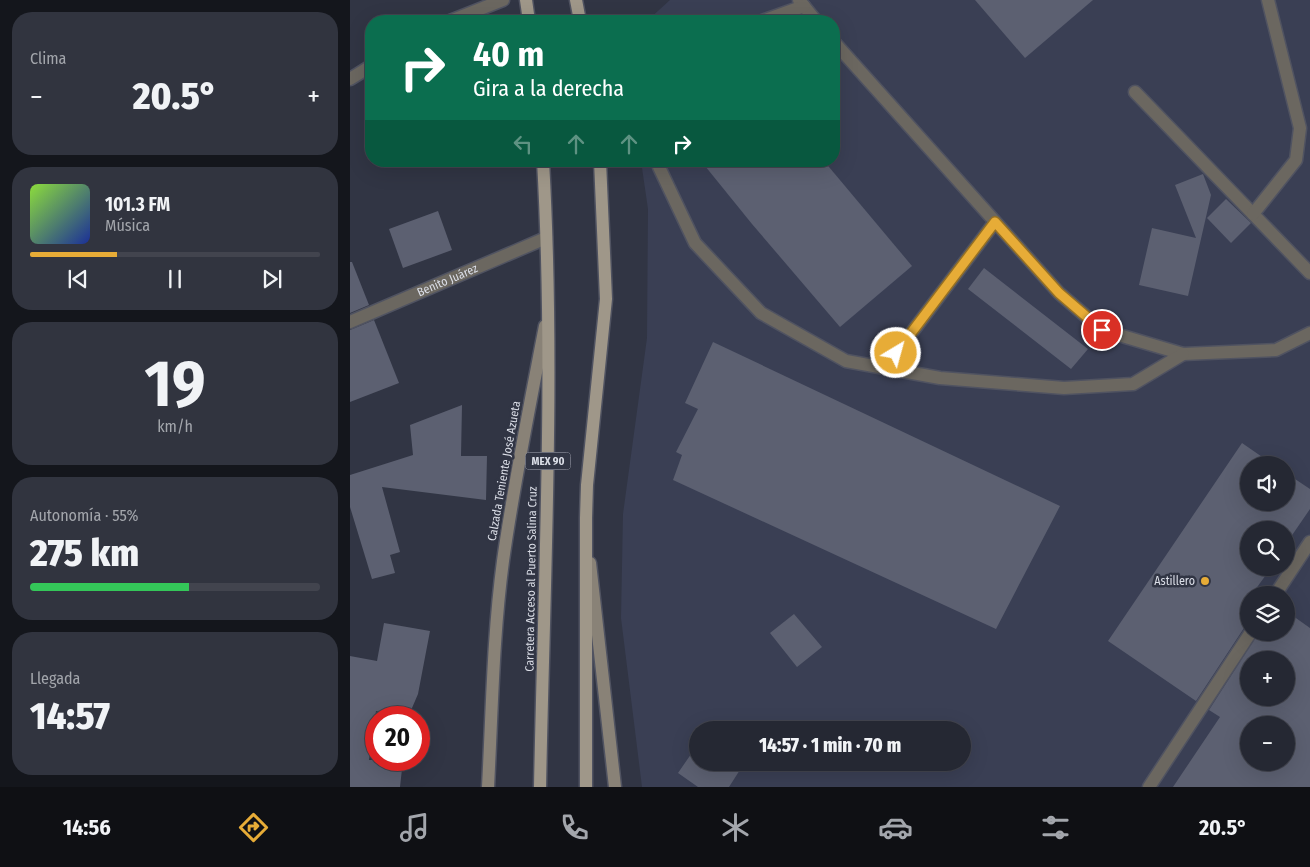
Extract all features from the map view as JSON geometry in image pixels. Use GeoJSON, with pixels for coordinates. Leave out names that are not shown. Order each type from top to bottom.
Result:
{"type":"FeatureCollection","features":[{"type":"Feature","properties":{"kind":"main road"},"geometry":{"type":"LineString","coordinates":[[526,0],[528,15]]}},
{"type":"Feature","properties":{"kind":"main road"},"geometry":{"type":"LineString","coordinates":[[576,0],[579,15]]}},
{"type":"Feature","properties":{"kind":"main road","name":"Calzada Teniente José Azueta"},"geometry":{"type":"LineString","coordinates":[[488,787],[496,622],[503,561],[519,461],[548,311],[543,167]]}},
{"type":"Feature","properties":{"kind":"main road"},"geometry":{"type":"LineString","coordinates":[[586,787],[587,485],[606,299],[600,167]]}},
{"type":"Feature","properties":{"kind":"main road","name":"Carretera Acceso al Puerto Salina Cruz"},"geometry":{"type":"LineString","coordinates":[[540,787],[548,517],[548,311]]}},
{"type":"Feature","properties":{"kind":"main road"},"geometry":{"type":"LineString","coordinates":[[586,518],[615,787]]}},
{"type":"Feature","properties":{"kind":"street"},"geometry":{"type":"LineString","coordinates":[[465,15],[503,0]]}},
{"type":"Feature","properties":{"kind":"street"},"geometry":{"type":"LineString","coordinates":[[1253,214],[1296,160],[1300,128],[1268,0]]}},
{"type":"Feature","properties":{"kind":"street"},"geometry":{"type":"LineString","coordinates":[[775,15],[801,3],[811,15]]}},
{"type":"Feature","properties":{"kind":"street"},"geometry":{"type":"LineString","coordinates":[[840,49],[1059,293],[1102,330],[1183,354],[1276,350],[1310,333]]}},
{"type":"Feature","properties":{"kind":"street"},"geometry":{"type":"LineString","coordinates":[[350,79],[365,70]]}},
{"type":"Feature","properties":{"kind":"street"},"geometry":{"type":"LineString","coordinates":[[1135,92],[1310,273]]}},
{"type":"Feature","properties":{"kind":"street"},"geometry":{"type":"LineString","coordinates":[[659,167],[695,243],[762,313],[846,361],[940,378],[1064,388],[1133,384],[1183,354]]}},
{"type":"Feature","properties":{"kind":"street"},"geometry":{"type":"LineString","coordinates":[[885,368],[995,222]]}},
{"type":"Feature","properties":{"kind":"street","name":"Benito Juárez"},"geometry":{"type":"LineString","coordinates":[[350,322],[546,238]]}},
{"type":"Feature","properties":{"kind":"street"},"geometry":{"type":"LineString","coordinates":[[1281,586],[1310,542]]}},
{"type":"Feature","properties":{"kind":"street"},"geometry":{"type":"LineString","coordinates":[[1149,787],[1245,641]]}},
{"type":"Feature","properties":{"kind":"shaded area"},"geometry":{"type":"Polygon","coordinates":[[[670,0],[1310,0],[1310,787],[642,787],[621,618],[623,514],[647,338],[648,209],[642,167],[840,167],[840,15],[654,15],[670,0]]]}},
{"type":"Feature","properties":{"kind":"building"},"geometry":{"type":"Polygon","coordinates":[[[975,0],[1093,0],[1025,58],[975,0]]]}},
{"type":"Feature","properties":{"kind":"building"},"geometry":{"type":"Polygon","coordinates":[[[706,167],[829,167],[912,266],[840,327],[706,167]]]}},
{"type":"Feature","properties":{"kind":"building"},"geometry":{"type":"Polygon","coordinates":[[[1203,174],[1211,195],[1188,296],[1139,285],[1152,228],[1196,238],[1175,185],[1203,174]]]}},
{"type":"Feature","properties":{"kind":"building"},"geometry":{"type":"Polygon","coordinates":[[[1226,199],[1251,223],[1231,243],[1207,218],[1226,199]]]}},
{"type":"Feature","properties":{"kind":"building"},"geometry":{"type":"Polygon","coordinates":[[[438,211],[452,250],[403,268],[389,229],[438,211]]]}},
{"type":"Feature","properties":{"kind":"building"},"geometry":{"type":"Polygon","coordinates":[[[350,262],[352,262],[369,305],[350,313],[350,262]]]}},
{"type":"Feature","properties":{"kind":"building"},"geometry":{"type":"Polygon","coordinates":[[[984,268],[1088,349],[1071,369],[968,289],[984,268]]]}},
{"type":"Feature","properties":{"kind":"building"},"geometry":{"type":"Polygon","coordinates":[[[374,320],[399,383],[350,402],[350,330],[374,320]]]}},
{"type":"Feature","properties":{"kind":"building"},"geometry":{"type":"Polygon","coordinates":[[[713,342],[1060,506],[996,629],[673,480],[682,455],[676,452],[698,409],[685,403],[713,342]]]}},
{"type":"Feature","properties":{"kind":"building"},"geometry":{"type":"Polygon","coordinates":[[[462,405],[461,456],[487,456],[486,500],[382,487],[400,552],[390,555],[395,573],[372,579],[350,507],[350,475],[413,455],[410,425],[462,405]]]}},
{"type":"Feature","properties":{"kind":"building","name":"Astillero"},"geometry":{"type":"Polygon","coordinates":[[[1242,443],[1261,456],[1240,456],[1240,511],[1295,511],[1295,479],[1310,489],[1310,509],[1295,531],[1295,521],[1240,521],[1240,576],[1265,576],[1258,586],[1240,586],[1240,634],[1196,701],[1108,641],[1242,443]]]}},
{"type":"Feature","properties":{"kind":"building"},"geometry":{"type":"Polygon","coordinates":[[[794,614],[822,647],[797,667],[770,633],[794,614]]]}},
{"type":"Feature","properties":{"kind":"building"},"geometry":{"type":"Polygon","coordinates":[[[1295,617],[1310,628],[1310,787],[1173,787],[1220,717],[1209,710],[1240,662],[1240,706],[1295,706],[1295,651],[1247,651],[1253,641],[1295,641],[1295,617]]]}},
{"type":"Feature","properties":{"kind":"building"},"geometry":{"type":"Polygon","coordinates":[[[384,623],[430,631],[418,694],[413,706],[365,706],[365,771],[402,771],[400,787],[350,787],[350,656],[377,661],[384,623]]]}},
{"type":"Feature","properties":{"kind":"building"},"geometry":{"type":"Polygon","coordinates":[[[689,757],[689,771],[739,771],[729,787],[698,787],[678,773],[689,757]]]}},
{"type":"Feature","properties":{"kind":"place","name":"Astillero"},"geometry":{"type":"Point","coordinates":[1205,581]}},
{"type":"Feature","properties":{"kind":"route"},"geometry":{"type":"LineString","coordinates":[[896,353],[995,222],[1059,293],[1102,330]]}}]}
